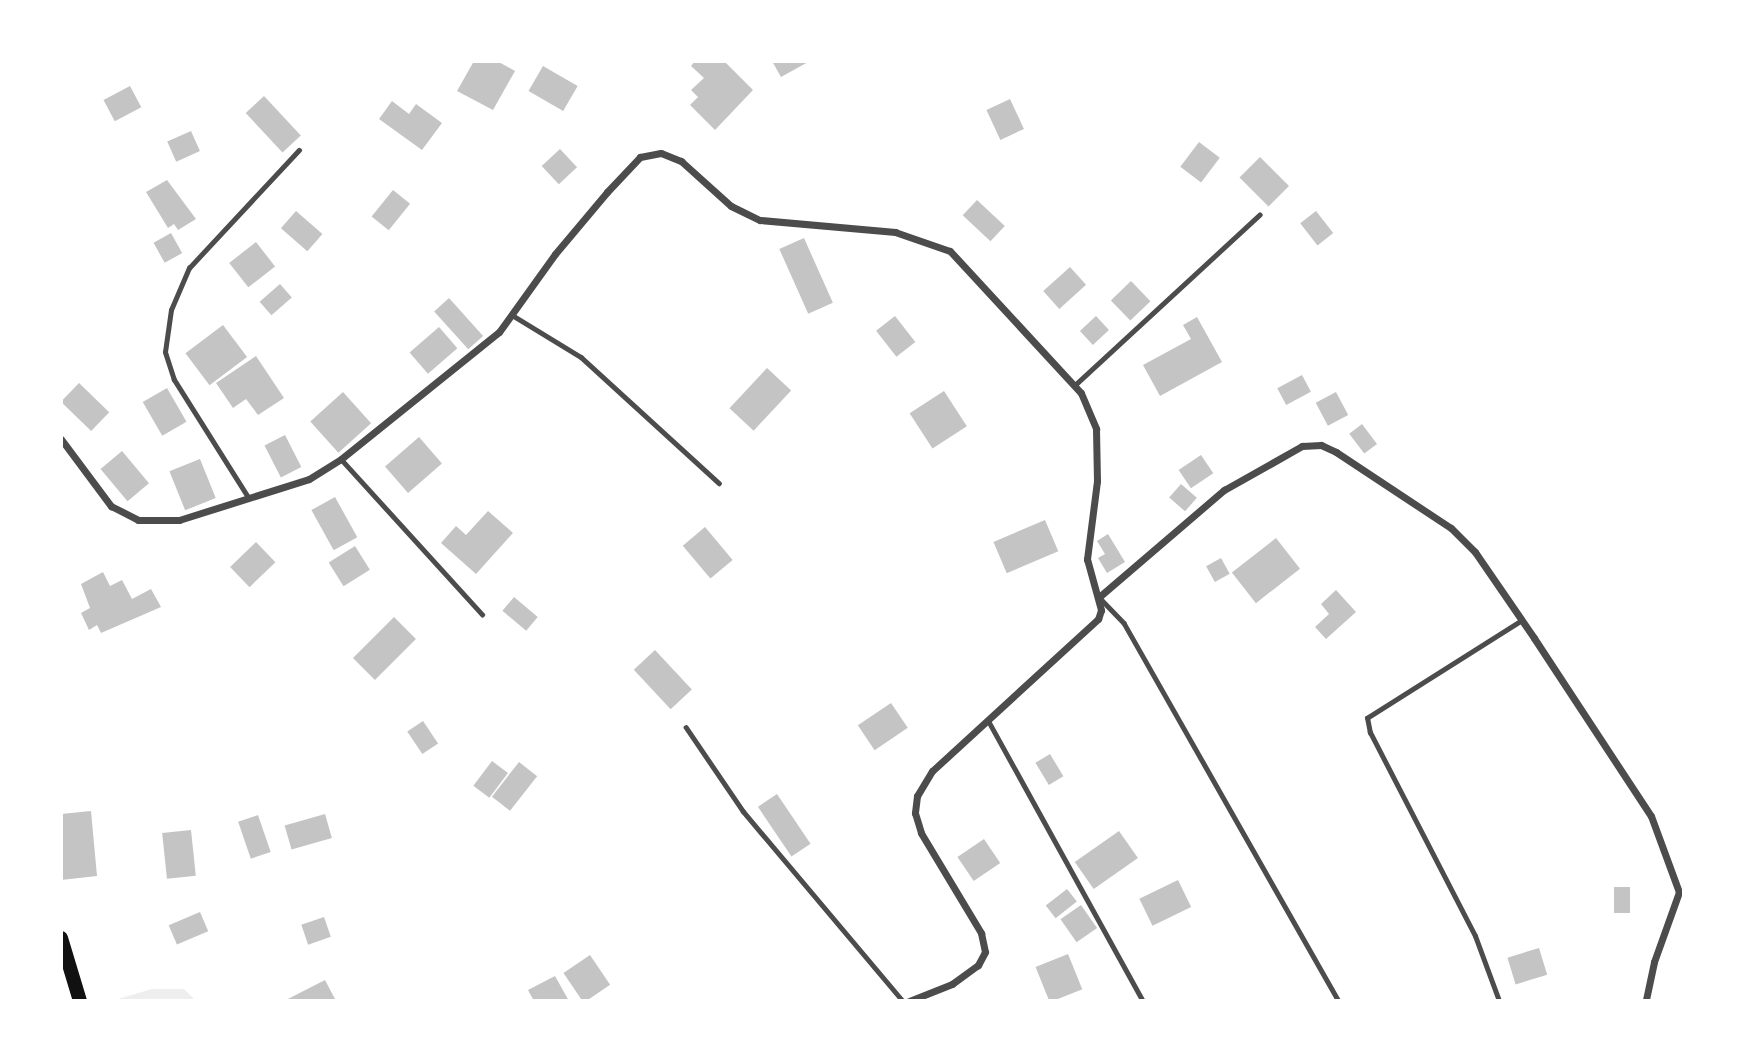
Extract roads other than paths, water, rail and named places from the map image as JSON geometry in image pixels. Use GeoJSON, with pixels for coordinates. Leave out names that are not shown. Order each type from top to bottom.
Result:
{"type":"FeatureCollection","features":[{"type":"Feature","properties":{"kind":"main road"},"geometry":{"type":"LineString","coordinates":[[61,938],[67,981],[80,1001]]}},
{"type":"Feature","properties":{"kind":"street"},"geometry":{"type":"LineString","coordinates":[[61,439],[111,506],[138,520],[179,520],[250,500],[309,479],[341,459],[462,365],[512,315],[607,192],[640,157],[661,153],[681,161],[731,206],[760,220],[895,232],[950,251],[1075,385],[1096,429],[1097,481],[1087,559],[1099,597],[1098,619],[986,718],[933,771],[917,796],[915,813],[921,833],[981,933],[985,952],[978,965],[952,984],[909,1001]]}},
{"type":"Feature","properties":{"kind":"street"},"geometry":{"type":"LineString","coordinates":[[1099,597],[1224,490],[1274,458],[1302,446],[1321,445],[1451,528],[1475,552],[1640,795],[1681,892],[1654,962],[1646,1001]]}},
{"type":"Feature","properties":{"kind":"lane"},"geometry":{"type":"LineString","coordinates":[[250,500],[174,380],[165,352],[170,321],[189,268],[299,150]]}},
{"type":"Feature","properties":{"kind":"lane"},"geometry":{"type":"LineString","coordinates":[[1075,385],[1259,215]]}},
{"type":"Feature","properties":{"kind":"lane"},"geometry":{"type":"LineString","coordinates":[[512,315],[581,357],[719,483]]}},
{"type":"Feature","properties":{"kind":"lane"},"geometry":{"type":"LineString","coordinates":[[341,459],[482,614]]}},
{"type":"Feature","properties":{"kind":"lane"},"geometry":{"type":"LineString","coordinates":[[1099,597],[1124,624],[1339,1001]]}},
{"type":"Feature","properties":{"kind":"lane"},"geometry":{"type":"LineString","coordinates":[[1499,1001],[1475,936],[1370,733],[1367,718],[1522,620]]}},
{"type":"Feature","properties":{"kind":"lane"},"geometry":{"type":"LineString","coordinates":[[986,718],[1143,1001]]}},
{"type":"Feature","properties":{"kind":"lane"},"geometry":{"type":"LineString","coordinates":[[686,727],[743,811],[903,1001]]}}]}
